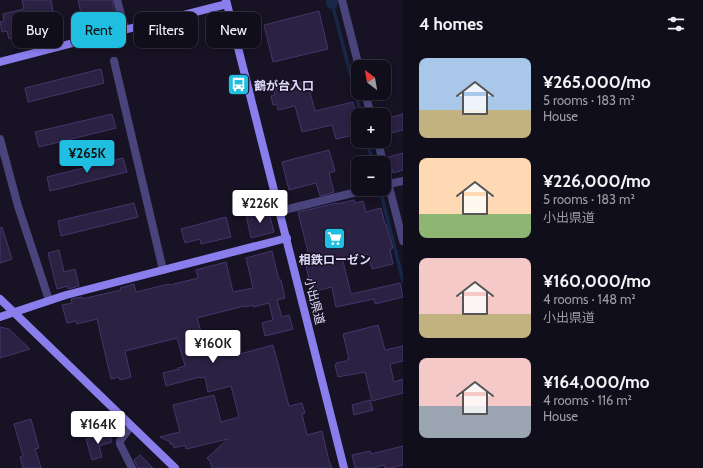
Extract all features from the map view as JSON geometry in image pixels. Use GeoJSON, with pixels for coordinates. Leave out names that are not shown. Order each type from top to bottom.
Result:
{"type":"FeatureCollection","features":[{"type":"Feature","properties":{"kind":"street"},"geometry":{"type":"LineString","coordinates":[[118,0],[121,12]]}},
{"type":"Feature","properties":{"kind":"street"},"geometry":{"type":"LineString","coordinates":[[344,0],[357,60]]}},
{"type":"Feature","properties":{"kind":"street"},"geometry":{"type":"LineString","coordinates":[[126,30],[227,2]]}},
{"type":"Feature","properties":{"kind":"street","name":"小出県道"},"geometry":{"type":"LineString","coordinates":[[227,2],[344,468]]}},
{"type":"Feature","properties":{"kind":"street"},"geometry":{"type":"LineString","coordinates":[[0,62],[71,44]]}},
{"type":"Feature","properties":{"kind":"street"},"geometry":{"type":"LineString","coordinates":[[114,61],[163,270]]}},
{"type":"Feature","properties":{"kind":"street"},"geometry":{"type":"LineString","coordinates":[[0,139],[18,206],[49,300]]}},
{"type":"Feature","properties":{"kind":"street"},"geometry":{"type":"LineString","coordinates":[[391,184],[403,180]]}},
{"type":"Feature","properties":{"kind":"street"},"geometry":{"type":"LineString","coordinates":[[280,211],[351,193]]}},
{"type":"Feature","properties":{"kind":"street"},"geometry":{"type":"LineString","coordinates":[[389,196],[403,241]]}},
{"type":"Feature","properties":{"kind":"street"},"geometry":{"type":"LineString","coordinates":[[0,317],[66,295],[287,238]]}},
{"type":"Feature","properties":{"kind":"street"},"geometry":{"type":"LineString","coordinates":[[0,299],[175,468]]}},
{"type":"Feature","properties":{"kind":"street"},"geometry":{"type":"LineString","coordinates":[[131,426],[120,441],[120,444],[132,468]]}},
{"type":"Feature","properties":{"kind":"building"},"geometry":{"type":"Polygon","coordinates":[[[22,0],[51,0],[53,11],[12,12],[12,38],[9,39],[7,31],[2,32],[0,22],[4,21],[3,14],[24,9],[22,0]]]}},
{"type":"Feature","properties":{"kind":"building"},"geometry":{"type":"Polygon","coordinates":[[[78,0],[112,0],[115,12],[81,12],[78,0]]]}},
{"type":"Feature","properties":{"kind":"building"},"geometry":{"type":"Polygon","coordinates":[[[319,11],[328,49],[273,62],[264,25],[319,11]]]}},
{"type":"Feature","properties":{"kind":"building"},"geometry":{"type":"Polygon","coordinates":[[[101,69],[104,83],[28,102],[25,88],[101,69]]]}},
{"type":"Feature","properties":{"kind":"building"},"geometry":{"type":"Polygon","coordinates":[[[307,81],[315,111],[353,102],[354,108],[351,108],[351,136],[336,139],[332,125],[302,132],[295,106],[278,110],[277,104],[273,105],[271,96],[275,95],[273,89],[307,81]]]}},
{"type":"Feature","properties":{"kind":"building"},"geometry":{"type":"Polygon","coordinates":[[[112,114],[116,128],[39,147],[35,132],[112,114]]]}},
{"type":"Feature","properties":{"kind":"building"},"geometry":{"type":"Polygon","coordinates":[[[403,114],[403,130],[391,133],[391,117],[403,114]]]}},
{"type":"Feature","properties":{"kind":"building"},"geometry":{"type":"Polygon","coordinates":[[[329,150],[335,171],[329,173],[334,192],[320,196],[316,183],[289,190],[282,162],[329,150]]]}},
{"type":"Feature","properties":{"kind":"building"},"geometry":{"type":"Polygon","coordinates":[[[403,153],[403,170],[393,173],[391,156],[403,153]]]}},
{"type":"Feature","properties":{"kind":"building"},"geometry":{"type":"Polygon","coordinates":[[[123,158],[127,172],[50,191],[47,177],[123,158]]]}},
{"type":"Feature","properties":{"kind":"building"},"geometry":{"type":"Polygon","coordinates":[[[354,200],[355,203],[363,201],[366,212],[381,208],[393,248],[390,249],[393,264],[372,269],[368,254],[343,261],[351,294],[400,283],[403,297],[375,304],[374,299],[336,307],[332,287],[312,292],[304,257],[309,256],[298,212],[354,200]]]}},
{"type":"Feature","properties":{"kind":"building"},"geometry":{"type":"Polygon","coordinates":[[[134,203],[138,217],[61,236],[58,221],[134,203]]]}},
{"type":"Feature","properties":{"kind":"building"},"geometry":{"type":"Polygon","coordinates":[[[268,209],[274,232],[251,238],[246,215],[268,209]]]}},
{"type":"Feature","properties":{"kind":"building"},"geometry":{"type":"Polygon","coordinates":[[[226,217],[231,237],[201,244],[200,239],[185,243],[181,229],[226,217]]]}},
{"type":"Feature","properties":{"kind":"building"},"geometry":{"type":"Polygon","coordinates":[[[2,227],[12,259],[0,263],[0,228],[2,227]]]}},
{"type":"Feature","properties":{"kind":"building"},"geometry":{"type":"Polygon","coordinates":[[[59,250],[64,272],[75,269],[79,286],[68,289],[68,286],[57,289],[48,253],[59,250]]]}},
{"type":"Feature","properties":{"kind":"building"},"geometry":{"type":"Polygon","coordinates":[[[272,251],[285,298],[277,300],[282,317],[289,315],[293,329],[265,336],[262,323],[273,320],[269,303],[253,307],[253,305],[244,306],[197,318],[203,339],[234,331],[240,354],[273,345],[289,406],[302,403],[305,413],[302,414],[307,435],[322,431],[332,468],[212,468],[210,461],[207,458],[228,439],[186,449],[185,445],[174,448],[173,444],[170,444],[170,442],[160,437],[180,432],[173,405],[214,395],[221,422],[239,417],[231,386],[208,392],[205,377],[200,377],[166,386],[163,373],[185,366],[177,338],[125,351],[131,377],[120,380],[119,377],[111,379],[97,319],[77,324],[76,321],[67,323],[62,305],[72,303],[71,299],[82,297],[82,299],[121,290],[120,288],[134,284],[136,292],[198,278],[196,270],[226,262],[233,292],[253,288],[246,258],[272,251]]]}},
{"type":"Feature","properties":{"kind":"building"},"geometry":{"type":"Polygon","coordinates":[[[378,325],[385,350],[403,346],[403,361],[390,364],[394,382],[403,379],[403,393],[372,401],[365,372],[338,377],[335,365],[336,363],[347,361],[349,359],[343,334],[378,325]]]}},
{"type":"Feature","properties":{"kind":"building"},"geometry":{"type":"Polygon","coordinates":[[[0,327],[9,329],[30,349],[0,358],[0,327]]]}},
{"type":"Feature","properties":{"kind":"building"},"geometry":{"type":"Polygon","coordinates":[[[370,400],[373,410],[354,415],[352,405],[370,400]]]}},
{"type":"Feature","properties":{"kind":"building"},"geometry":{"type":"Polygon","coordinates":[[[31,419],[39,448],[35,449],[41,468],[23,468],[20,457],[23,456],[14,424],[31,419]]]}},
{"type":"Feature","properties":{"kind":"building"},"geometry":{"type":"Polygon","coordinates":[[[109,432],[112,442],[99,446],[102,457],[92,460],[86,439],[109,432]]]}},
{"type":"Feature","properties":{"kind":"building"},"geometry":{"type":"Polygon","coordinates":[[[403,446],[403,465],[390,468],[385,468],[384,465],[373,468],[355,468],[352,455],[370,451],[371,454],[403,446]]]}},
{"type":"Feature","properties":{"kind":"building"},"geometry":{"type":"Polygon","coordinates":[[[140,455],[153,468],[138,468],[134,460],[140,455]]]}},
{"type":"Feature","properties":{"kind":"waterway"},"geometry":{"type":"LineString","coordinates":[[332,3],[359,108]]}},
{"type":"Feature","properties":{"kind":"waterway"},"geometry":{"type":"LineString","coordinates":[[369,148],[371,156]]}},
{"type":"Feature","properties":{"kind":"waterway"},"geometry":{"type":"LineString","coordinates":[[382,196],[403,281]]}},
{"type":"Feature","properties":{"kind":"place","name":"鶴が台入口"},"geometry":{"type":"Point","coordinates":[238,85]}},
{"type":"Feature","properties":{"kind":"place","name":"相鉄ローゼン"},"geometry":{"type":"Point","coordinates":[335,238]}}]}
